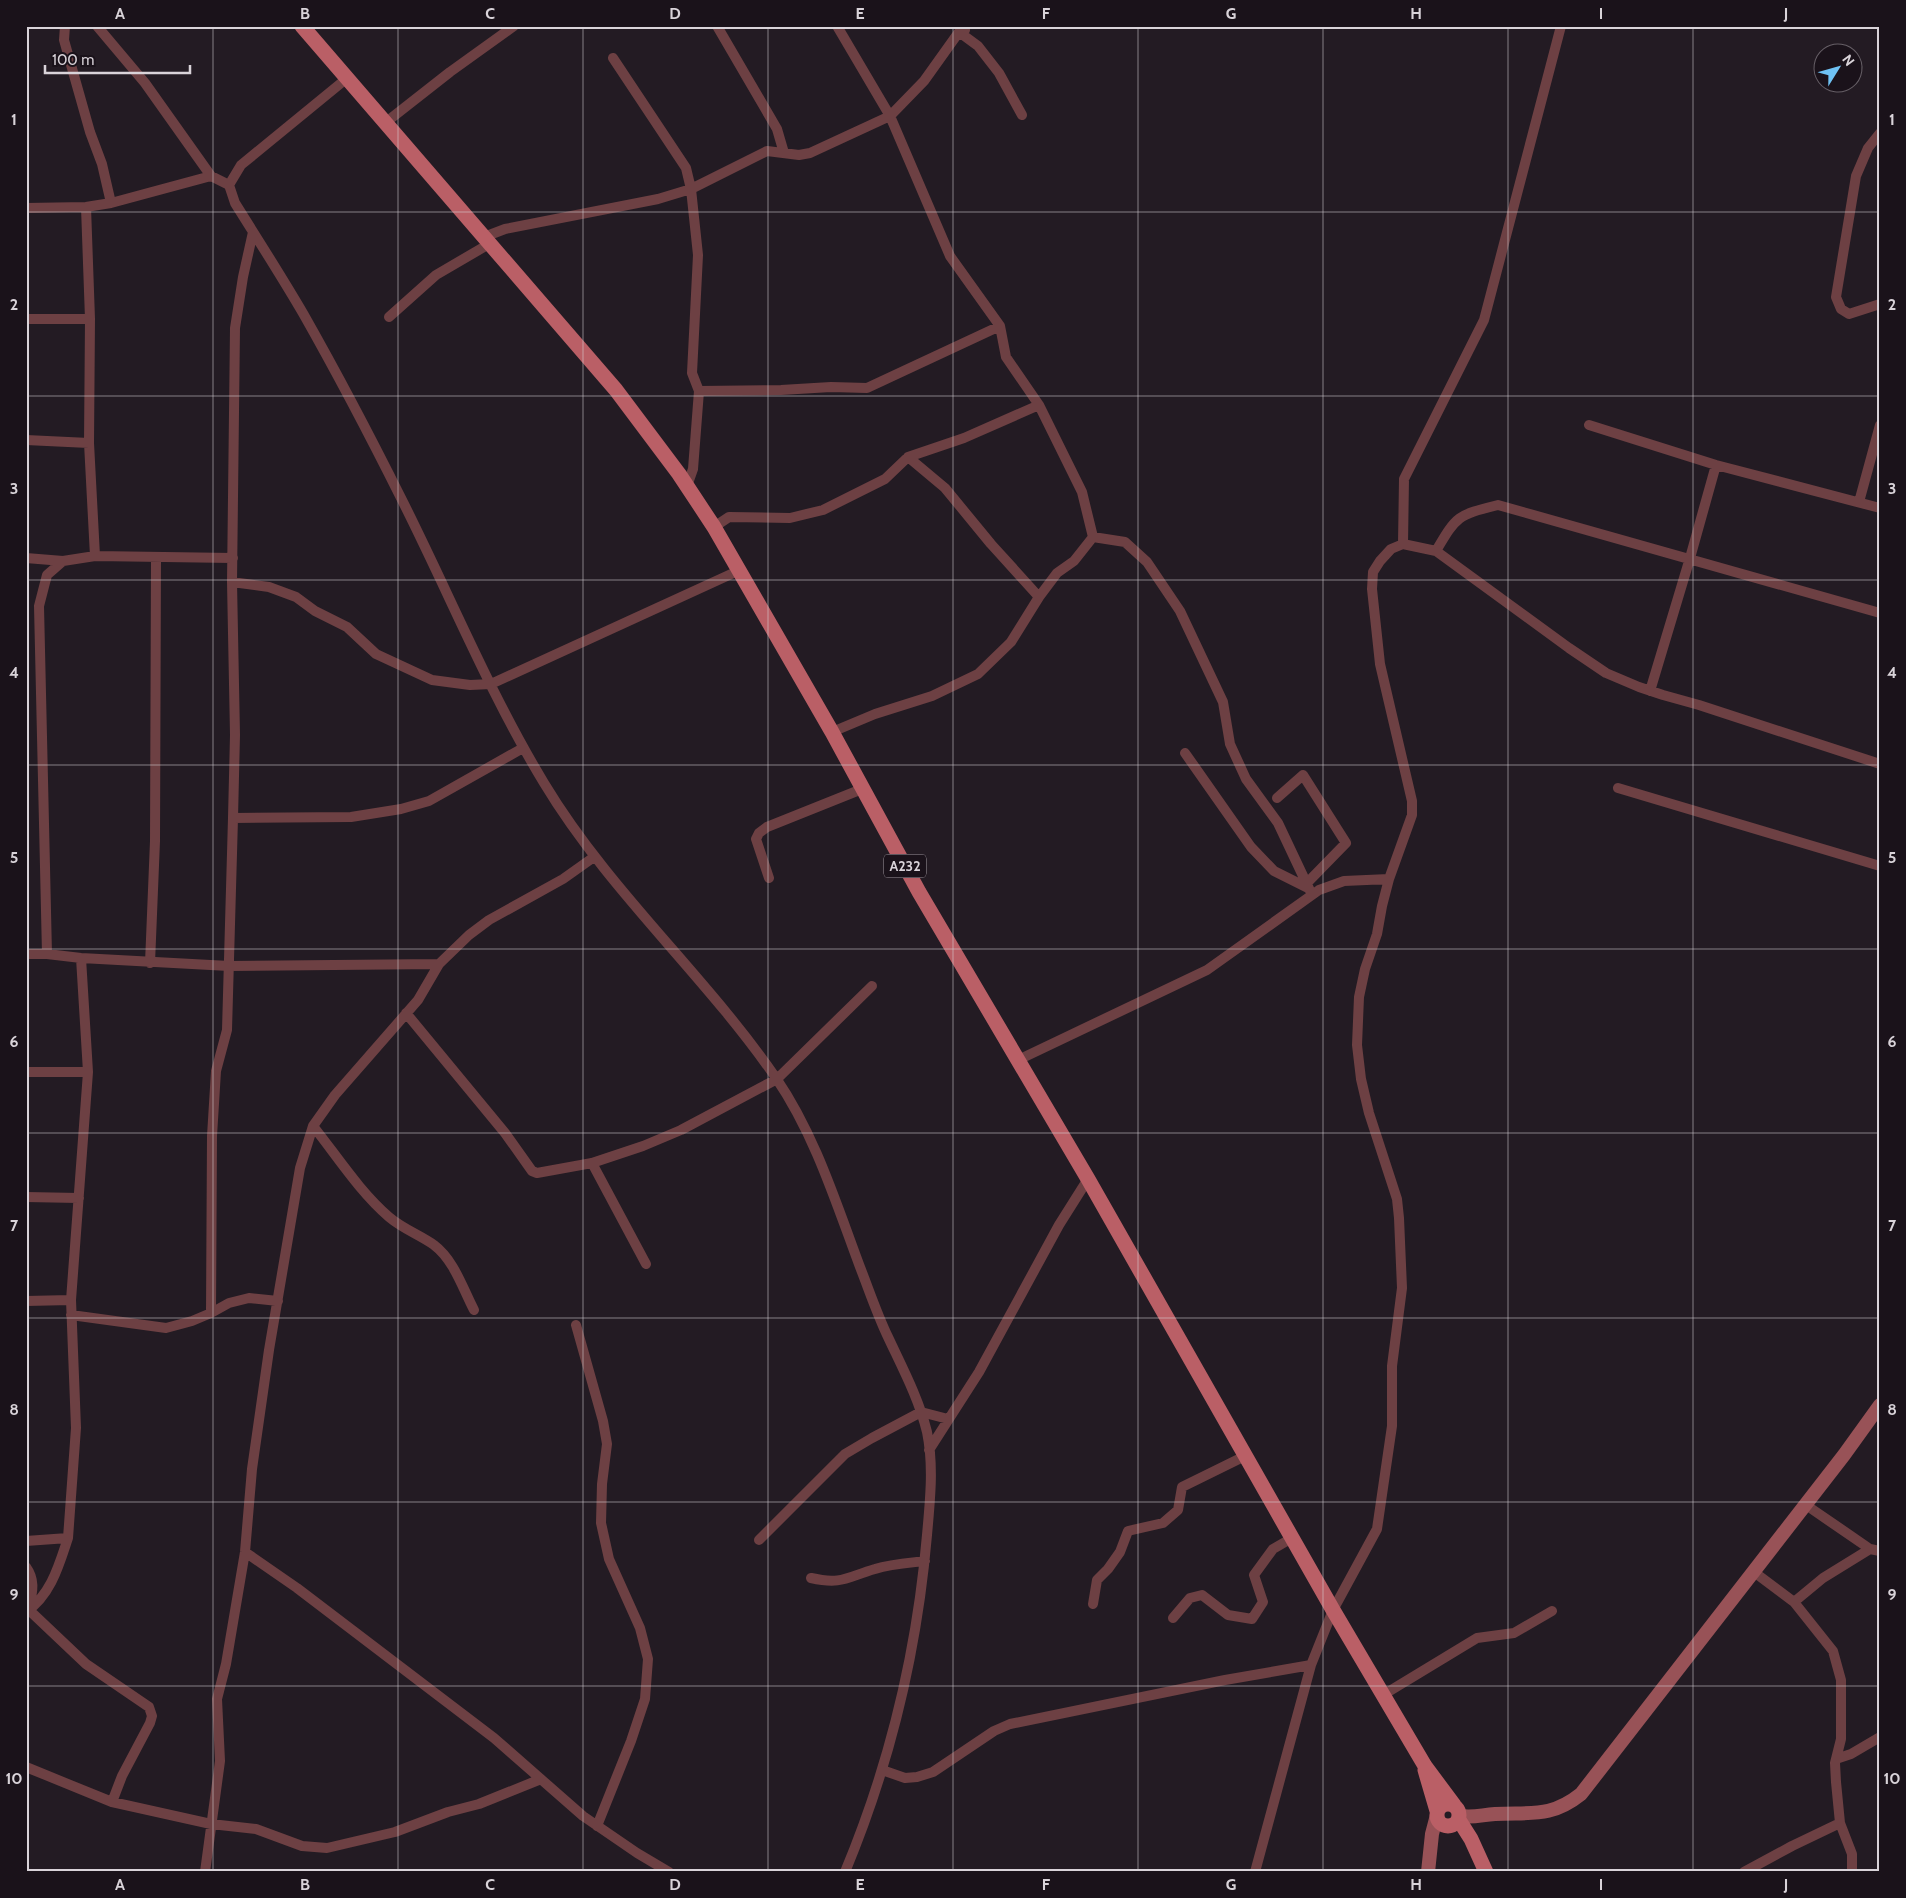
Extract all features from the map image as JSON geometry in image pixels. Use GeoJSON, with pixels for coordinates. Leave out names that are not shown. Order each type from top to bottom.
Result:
{"type":"FeatureCollection","features":[{"type":"Feature","properties":{"kind":"main road","name":"A232"},"geometry":{"type":"LineString","coordinates":[[302,26],[616,390],[687,486],[714,527],[832,732],[924,900],[1088,1179],[1424,1766],[1450,1816],[1483,1867]]}},
{"type":"Feature","properties":{"kind":"main road"},"geometry":{"type":"LineString","coordinates":[[1428,1872],[1430,1853],[1450,1816],[1479,1818],[1492,1814],[1541,1813],[1565,1806],[1581,1794],[1806,1505],[1880,1405]]}},
{"type":"Feature","properties":{"kind":"street"},"geometry":{"type":"LineString","coordinates":[[64,26],[64,40],[90,132],[102,164],[111,203]]}},
{"type":"Feature","properties":{"kind":"street"},"geometry":{"type":"LineString","coordinates":[[97,26],[145,83],[211,176],[229,185],[235,203],[304,315],[400,496],[523,748],[548,790],[594,858],[708,991],[777,1079],[811,1140],[879,1318],[921,1412],[929,1450],[930,1491],[925,1561],[907,1679],[882,1770],[845,1872]]}},
{"type":"Feature","properties":{"kind":"street"},"geometry":{"type":"LineString","coordinates":[[385,123],[450,72],[514,26]]}},
{"type":"Feature","properties":{"kind":"street"},"geometry":{"type":"LineString","coordinates":[[717,26],[777,129],[784,153]]}},
{"type":"Feature","properties":{"kind":"street"},"geometry":{"type":"LineString","coordinates":[[837,26],[890,116],[950,256],[1000,326],[1006,357],[1040,405],[1082,492],[1093,537]]}},
{"type":"Feature","properties":{"kind":"street"},"geometry":{"type":"LineString","coordinates":[[1403,544],[1404,479],[1484,320],[1561,26]]}},
{"type":"Feature","properties":{"kind":"street"},"geometry":{"type":"LineString","coordinates":[[389,316],[436,275],[505,229],[658,200],[691,189],[767,151],[799,155],[810,153],[890,116],[924,81],[962,31],[978,46],[999,73],[1022,115]]}},
{"type":"Feature","properties":{"kind":"street"},"geometry":{"type":"LineString","coordinates":[[613,58],[686,168],[691,189],[698,255],[692,373],[699,391],[693,469],[687,486]]}},
{"type":"Feature","properties":{"kind":"street"},"geometry":{"type":"LineString","coordinates":[[229,185],[241,165],[346,78]]}},
{"type":"Feature","properties":{"kind":"street"},"geometry":{"type":"LineString","coordinates":[[1880,133],[1868,148],[1856,176],[1836,298],[1841,309],[1849,314],[1880,304]]}},
{"type":"Feature","properties":{"kind":"street"},"geometry":{"type":"LineString","coordinates":[[26,208],[86,206],[111,203],[211,176]]}},
{"type":"Feature","properties":{"kind":"street"},"geometry":{"type":"LineString","coordinates":[[86,206],[90,318],[89,443],[95,556]]}},
{"type":"Feature","properties":{"kind":"street"},"geometry":{"type":"LineString","coordinates":[[211,1313],[212,1136],[216,1071],[227,1030],[233,818],[235,735],[232,582],[235,328],[242,277],[253,232]]}},
{"type":"Feature","properties":{"kind":"street"},"geometry":{"type":"LineString","coordinates":[[26,319],[90,318]]}},
{"type":"Feature","properties":{"kind":"street"},"geometry":{"type":"LineString","coordinates":[[699,391],[781,390],[830,387],[867,388],[1000,326]]}},
{"type":"Feature","properties":{"kind":"street"},"geometry":{"type":"LineString","coordinates":[[714,527],[729,517],[790,518],[823,510],[885,478],[908,457],[964,438],[1040,405]]}},
{"type":"Feature","properties":{"kind":"street"},"geometry":{"type":"LineString","coordinates":[[1589,425],[1716,465],[1880,508]]}},
{"type":"Feature","properties":{"kind":"street"},"geometry":{"type":"LineString","coordinates":[[1859,502],[1880,425]]}},
{"type":"Feature","properties":{"kind":"street"},"geometry":{"type":"LineString","coordinates":[[26,440],[89,443]]}},
{"type":"Feature","properties":{"kind":"street"},"geometry":{"type":"LineString","coordinates":[[908,457],[945,488],[1038,597]]}},
{"type":"Feature","properties":{"kind":"street"},"geometry":{"type":"LineString","coordinates":[[1650,691],[1716,465]]}},
{"type":"Feature","properties":{"kind":"street"},"geometry":{"type":"LineString","coordinates":[[1436,550],[1450,527],[1460,517],[1468,512],[1498,505],[1880,613]]}},
{"type":"Feature","properties":{"kind":"street"},"geometry":{"type":"LineString","coordinates":[[832,732],[874,714],[932,696],[978,674],[1011,642],[1038,597],[1056,573],[1074,561],[1093,537]]}},
{"type":"Feature","properties":{"kind":"street"},"geometry":{"type":"LineString","coordinates":[[1093,537],[1125,542],[1147,562],[1180,612],[1222,702],[1230,744],[1246,779],[1278,824],[1309,889]]}},
{"type":"Feature","properties":{"kind":"street"},"geometry":{"type":"LineString","coordinates":[[1255,1872],[1311,1665],[1333,1610],[1377,1529],[1392,1426],[1392,1366],[1402,1288],[1400,1218],[1397,1199],[1369,1113],[1361,1079],[1357,1045],[1359,997],[1365,968],[1377,934],[1389,879],[1412,815],[1412,800],[1380,664],[1372,589],[1373,572],[1380,561],[1391,550],[1403,544],[1436,550],[1568,648],[1606,673],[1650,691],[1880,764]]}},
{"type":"Feature","properties":{"kind":"street"},"geometry":{"type":"LineString","coordinates":[[26,558],[63,561],[95,556],[233,558]]}},
{"type":"Feature","properties":{"kind":"street"},"geometry":{"type":"LineString","coordinates":[[150,962],[155,841],[156,557]]}},
{"type":"Feature","properties":{"kind":"street"},"geometry":{"type":"LineString","coordinates":[[47,954],[39,606],[47,575],[63,561]]}},
{"type":"Feature","properties":{"kind":"street"},"geometry":{"type":"LineString","coordinates":[[232,582],[269,586],[296,597],[315,611],[347,627],[376,654],[432,680],[470,685],[491,684],[740,570]]}},
{"type":"Feature","properties":{"kind":"street"},"geometry":{"type":"LineString","coordinates":[[233,818],[351,817],[401,809],[429,801],[523,748]]}},
{"type":"Feature","properties":{"kind":"street"},"geometry":{"type":"LineString","coordinates":[[1185,752],[1252,847],[1274,870],[1309,889],[1319,890],[1344,881],[1389,879]]}},
{"type":"Feature","properties":{"kind":"street"},"geometry":{"type":"LineString","coordinates":[[1018,1060],[1207,970],[1309,889],[1346,843],[1303,775],[1277,798]]}},
{"type":"Feature","properties":{"kind":"street"},"geometry":{"type":"LineString","coordinates":[[1618,788],[1880,866]]}},
{"type":"Feature","properties":{"kind":"street"},"geometry":{"type":"LineString","coordinates":[[769,878],[756,839],[758,833],[768,827],[862,789]]}},
{"type":"Feature","properties":{"kind":"street"},"geometry":{"type":"LineString","coordinates":[[205,1872],[220,1761],[217,1699],[226,1664],[245,1552],[252,1469],[300,1168],[313,1126],[335,1095],[418,1000],[439,964],[469,935],[489,920],[563,879],[594,858]]}},
{"type":"Feature","properties":{"kind":"street"},"geometry":{"type":"LineString","coordinates":[[26,954],[229,966],[439,964]]}},
{"type":"Feature","properties":{"kind":"street"},"geometry":{"type":"LineString","coordinates":[[28,1611],[46,1593],[56,1574],[68,1538],[76,1428],[71,1300],[88,1072],[81,958]]}},
{"type":"Feature","properties":{"kind":"street"},"geometry":{"type":"LineString","coordinates":[[406,1013],[504,1132],[532,1171],[538,1173],[592,1163],[643,1146],[681,1130],[777,1079],[872,986]]}},
{"type":"Feature","properties":{"kind":"street"},"geometry":{"type":"LineString","coordinates":[[26,1072],[88,1072]]}},
{"type":"Feature","properties":{"kind":"street"},"geometry":{"type":"LineString","coordinates":[[313,1126],[369,1196],[389,1217],[410,1232],[433,1244],[447,1258],[474,1310]]}},
{"type":"Feature","properties":{"kind":"street"},"geometry":{"type":"LineString","coordinates":[[592,1163],[646,1264]]}},
{"type":"Feature","properties":{"kind":"street"},"geometry":{"type":"LineString","coordinates":[[929,1450],[979,1372],[1059,1225],[1088,1179]]}},
{"type":"Feature","properties":{"kind":"street"},"geometry":{"type":"LineString","coordinates":[[26,1196],[79,1198]]}},
{"type":"Feature","properties":{"kind":"street"},"geometry":{"type":"LineString","coordinates":[[71,1315],[166,1328],[192,1321],[211,1313],[229,1302],[249,1298],[278,1301]]}},
{"type":"Feature","properties":{"kind":"street"},"geometry":{"type":"LineString","coordinates":[[26,1301],[71,1300]]}},
{"type":"Feature","properties":{"kind":"street"},"geometry":{"type":"LineString","coordinates":[[576,1324],[604,1420],[607,1444],[602,1484],[601,1523],[609,1559],[640,1628],[648,1659],[646,1699],[597,1826]]}},
{"type":"Feature","properties":{"kind":"street"},"geometry":{"type":"LineString","coordinates":[[759,1540],[846,1454],[921,1412],[948,1420]]}},
{"type":"Feature","properties":{"kind":"street"},"geometry":{"type":"LineString","coordinates":[[1093,1604],[1097,1580],[1108,1569],[1120,1552],[1128,1530],[1164,1523],[1178,1510],[1182,1487],[1245,1456]]}},
{"type":"Feature","properties":{"kind":"street"},"geometry":{"type":"LineString","coordinates":[[1794,1602],[1823,1578],[1875,1550],[1806,1505]]}},
{"type":"Feature","properties":{"kind":"street"},"geometry":{"type":"LineString","coordinates":[[26,1541],[68,1538]]}},
{"type":"Feature","properties":{"kind":"street"},"geometry":{"type":"LineString","coordinates":[[1173,1618],[1190,1598],[1202,1595],[1228,1615],[1252,1619],[1263,1602],[1254,1575],[1273,1549],[1292,1538]]}},
{"type":"Feature","properties":{"kind":"street"},"geometry":{"type":"LineString","coordinates":[[245,1552],[297,1588],[494,1738],[583,1816],[668,1872]]}},
{"type":"Feature","properties":{"kind":"street"},"geometry":{"type":"LineString","coordinates":[[811,1578],[828,1582],[843,1580],[875,1569],[925,1561]]}},
{"type":"Feature","properties":{"kind":"street"},"geometry":{"type":"LineString","coordinates":[[26,1567],[32,1576],[33,1583],[28,1611]]}},
{"type":"Feature","properties":{"kind":"street"},"geometry":{"type":"LineString","coordinates":[[1754,1572],[1794,1602],[1833,1650],[1841,1680],[1841,1739],[1836,1759],[1836,1782],[1840,1823],[1852,1854],[1852,1872]]}},
{"type":"Feature","properties":{"kind":"street"},"geometry":{"type":"LineString","coordinates":[[28,1611],[86,1664],[149,1707],[152,1716],[150,1723],[122,1776],[112,1802]]}},
{"type":"Feature","properties":{"kind":"street"},"geometry":{"type":"LineString","coordinates":[[1383,1695],[1477,1638],[1514,1632],[1552,1611]]}},
{"type":"Feature","properties":{"kind":"street"},"geometry":{"type":"LineString","coordinates":[[882,1770],[905,1778],[917,1777],[933,1772],[994,1731],[1010,1724],[1225,1680],[1311,1665]]}},
{"type":"Feature","properties":{"kind":"street"},"geometry":{"type":"LineString","coordinates":[[1836,1759],[1851,1754],[1880,1737]]}},
{"type":"Feature","properties":{"kind":"street"},"geometry":{"type":"LineString","coordinates":[[26,1767],[112,1802],[211,1824],[256,1830],[302,1846],[327,1848],[394,1832],[448,1812],[479,1804],[541,1779]]}},
{"type":"Feature","properties":{"kind":"street"},"geometry":{"type":"LineString","coordinates":[[1744,1872],[1840,1823]]}}]}
